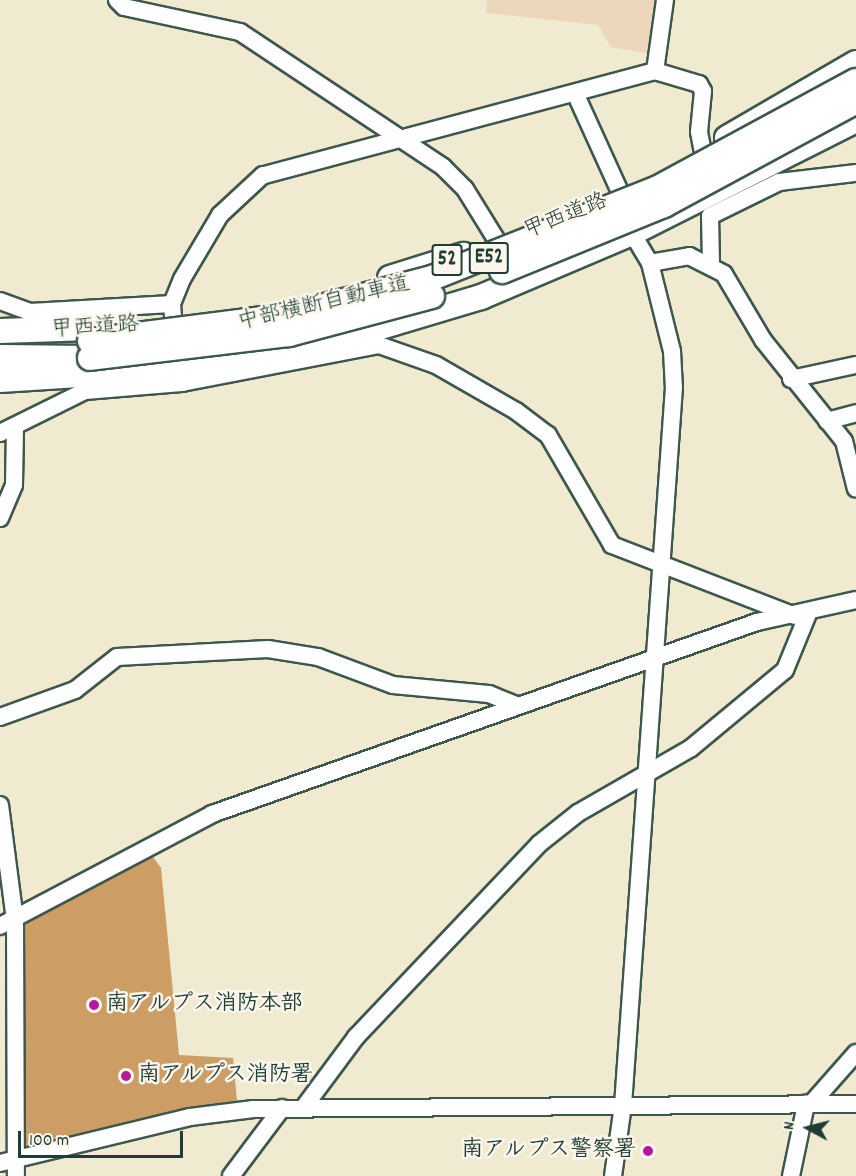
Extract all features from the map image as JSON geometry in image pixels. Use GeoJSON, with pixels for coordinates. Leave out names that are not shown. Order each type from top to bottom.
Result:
{"type":"FeatureCollection","features":[{"type":"Feature","properties":{"kind":"highway","name":"甲西道路"},"geometry":{"type":"LineString","coordinates":[[0,331],[172,313],[279,306],[499,244],[621,194],[703,152],[856,63]]}},
{"type":"Feature","properties":{"kind":"highway","name":"中部横断自動車道"},"geometry":{"type":"LineString","coordinates":[[0,342],[90,341],[219,328],[359,300],[432,278],[656,189],[856,81]]}},
{"type":"Feature","properties":{"kind":"highway","name":"中部横断自動車道"},"geometry":{"type":"LineString","coordinates":[[0,357],[176,351],[363,316],[613,228],[856,101]]}},
{"type":"Feature","properties":{"kind":"highway","name":"甲西道路"},"geometry":{"type":"LineString","coordinates":[[0,380],[179,376],[347,337],[459,304],[632,233],[856,120]]}},
{"type":"Feature","properties":{"kind":"street"},"geometry":{"type":"LineString","coordinates":[[117,0],[124,7],[240,32],[443,166],[465,189],[499,244]]}},
{"type":"Feature","properties":{"kind":"street"},"geometry":{"type":"LineString","coordinates":[[655,71],[665,0]]}},
{"type":"Feature","properties":{"kind":"street"},"geometry":{"type":"LineString","coordinates":[[179,376],[172,313],[201,240],[263,175],[396,136],[576,95],[655,71],[699,84],[703,91],[699,132],[703,152]]}},
{"type":"Feature","properties":{"kind":"street"},"geometry":{"type":"LineString","coordinates":[[576,95],[621,194],[632,233],[650,263],[672,351],[674,425],[623,1105],[613,1176]]}},
{"type":"Feature","properties":{"kind":"street"},"geometry":{"type":"LineString","coordinates":[[711,263],[710,216],[779,182],[856,173]]}},
{"type":"Feature","properties":{"kind":"street"},"geometry":{"type":"LineString","coordinates":[[650,263],[675,255],[711,263],[724,274],[791,379],[844,441],[856,489]]}},
{"type":"Feature","properties":{"kind":"street"},"geometry":{"type":"LineString","coordinates":[[0,302],[30,312],[172,313]]}},
{"type":"Feature","properties":{"kind":"street"},"geometry":{"type":"LineString","coordinates":[[0,518],[14,485],[7,430],[85,391],[379,345],[436,365],[516,411],[548,435],[612,546],[801,615]]}},
{"type":"Feature","properties":{"kind":"street"},"geometry":{"type":"LineString","coordinates":[[791,379],[856,364]]}},
{"type":"Feature","properties":{"kind":"street"},"geometry":{"type":"LineString","coordinates":[[827,421],[856,413]]}},
{"type":"Feature","properties":{"kind":"street"},"geometry":{"type":"LineString","coordinates":[[8,923],[212,814],[516,705],[656,660],[757,622],[801,615],[856,600]]}},
{"type":"Feature","properties":{"kind":"street"},"geometry":{"type":"LineString","coordinates":[[304,1107],[356,1037],[539,844],[648,770],[691,748],[785,670],[801,615]]}},
{"type":"Feature","properties":{"kind":"street"},"geometry":{"type":"LineString","coordinates":[[0,717],[75,690],[117,657],[268,649],[318,657],[393,685],[489,694],[516,705]]}},
{"type":"Feature","properties":{"kind":"street"},"geometry":{"type":"LineString","coordinates":[[0,805],[8,923],[16,1176]]}},
{"type":"Feature","properties":{"kind":"street"},"geometry":{"type":"LineString","coordinates":[[791,1176],[808,1104],[856,1053]]}},
{"type":"Feature","properties":{"kind":"street"},"geometry":{"type":"LineString","coordinates":[[0,1164],[190,1117],[282,1108],[856,1104]]}},
{"type":"Feature","properties":{"kind":"street"},"geometry":{"type":"LineString","coordinates":[[231,1176],[282,1108]]}},
{"type":"Feature","properties":{"kind":"shaded area"},"geometry":{"type":"Polygon","coordinates":[[[487,0],[659,0],[651,54],[611,47],[598,25],[486,13],[487,0]]]}},
{"type":"Feature","properties":{"kind":"building","name":"南アルプス消防本部"},"geometry":{"type":"Polygon","coordinates":[[[148,850],[161,868],[179,1055],[233,1058],[238,1111],[17,1159],[15,920],[148,850]]]}},
{"type":"Feature","properties":{"kind":"place","name":"南アルプス消防本部"},"geometry":{"type":"Point","coordinates":[94,1005]}},
{"type":"Feature","properties":{"kind":"place","name":"南アルプス消防署"},"geometry":{"type":"Point","coordinates":[126,1076]}},
{"type":"Feature","properties":{"kind":"place","name":"南アルプス警察署"},"geometry":{"type":"Point","coordinates":[648,1151]}}]}
